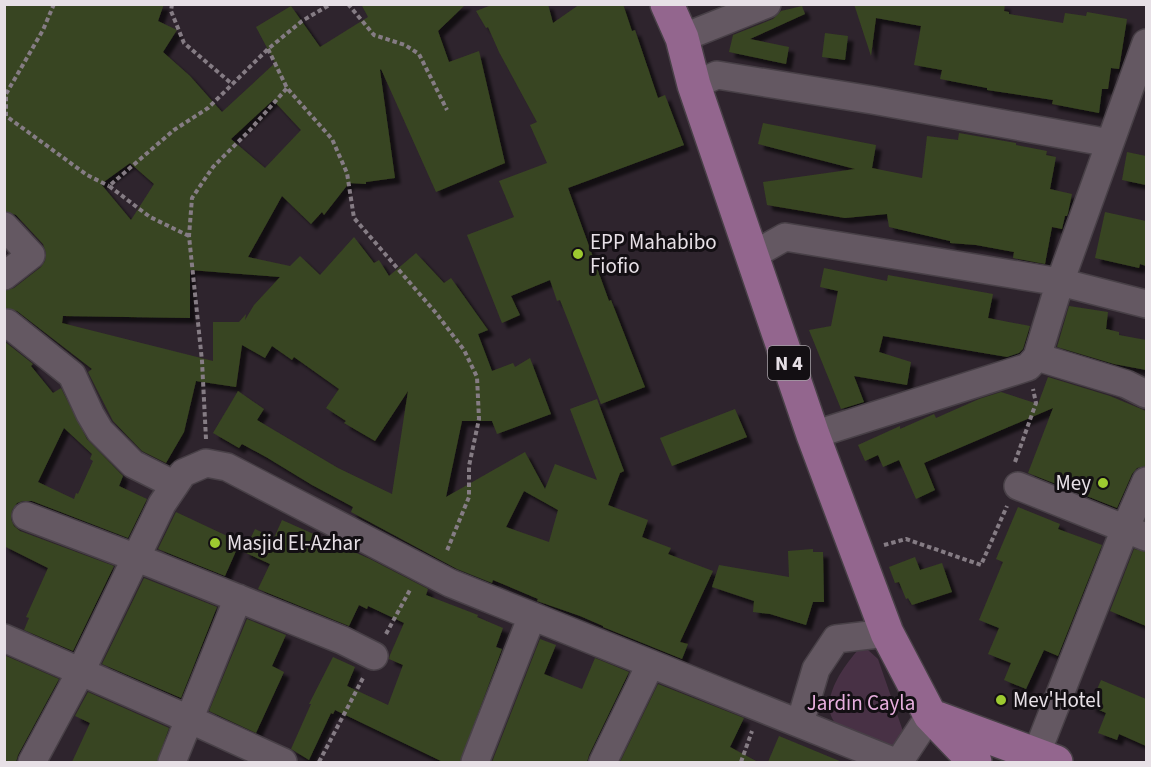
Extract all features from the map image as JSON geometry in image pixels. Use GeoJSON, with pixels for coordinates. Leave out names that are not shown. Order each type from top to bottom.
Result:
{"type":"FeatureCollection","features":[{"type":"Feature","properties":{"kind":"main road","name":"N 4"},"geometry":{"type":"LineString","coordinates":[[667,4],[682,38],[694,85],[813,435],[887,633],[930,715],[975,762]]}},
{"type":"Feature","properties":{"kind":"main road"},"geometry":{"type":"LineString","coordinates":[[930,715],[1046,759]]}},
{"type":"Feature","properties":{"kind":"street"},"geometry":{"type":"LineString","coordinates":[[682,38],[767,4]]}},
{"type":"Feature","properties":{"kind":"street"},"geometry":{"type":"LineString","coordinates":[[1032,362],[1146,43]]}},
{"type":"Feature","properties":{"kind":"street"},"geometry":{"type":"LineString","coordinates":[[694,85],[717,75],[1110,143]]}},
{"type":"Feature","properties":{"kind":"street"},"geometry":{"type":"LineString","coordinates":[[4,226],[31,255],[4,276]]}},
{"type":"Feature","properties":{"kind":"street"},"geometry":{"type":"LineString","coordinates":[[753,255],[785,237],[1060,282],[1146,303]]}},
{"type":"Feature","properties":{"kind":"street"},"geometry":{"type":"LineString","coordinates":[[7,323],[72,375],[100,431],[119,451],[133,464],[175,485]]}},
{"type":"Feature","properties":{"kind":"street"},"geometry":{"type":"LineString","coordinates":[[813,435],[1032,362],[1126,384],[1146,394]]}},
{"type":"Feature","properties":{"kind":"street"},"geometry":{"type":"LineString","coordinates":[[32,762],[80,673],[162,504],[183,473],[206,463],[227,467],[437,576],[650,665],[897,762],[930,715]]}},
{"type":"Feature","properties":{"kind":"street"},"geometry":{"type":"LineString","coordinates":[[1046,759],[1136,533],[1146,481]]}},
{"type":"Feature","properties":{"kind":"street"},"geometry":{"type":"LineString","coordinates":[[1018,486],[1136,533]]}},
{"type":"Feature","properties":{"kind":"street"},"geometry":{"type":"LineString","coordinates":[[26,516],[238,598],[342,640],[375,656]]}},
{"type":"Feature","properties":{"kind":"street"},"geometry":{"type":"LineString","coordinates":[[172,762],[191,720],[238,598]]}},
{"type":"Feature","properties":{"kind":"street"},"geometry":{"type":"LineString","coordinates":[[475,762],[532,616]]}},
{"type":"Feature","properties":{"kind":"street"},"geometry":{"type":"LineString","coordinates":[[800,723],[816,669],[836,639],[887,633]]}},
{"type":"Feature","properties":{"kind":"street"},"geometry":{"type":"LineString","coordinates":[[4,638],[283,762]]}},
{"type":"Feature","properties":{"kind":"street"},"geometry":{"type":"LineString","coordinates":[[603,762],[650,665]]}},
{"type":"Feature","properties":{"kind":"path"},"geometry":{"type":"LineString","coordinates":[[54,4],[43,30],[6,94],[6,116],[87,175],[109,186],[150,217],[189,236]]}},
{"type":"Feature","properties":{"kind":"path"},"geometry":{"type":"LineString","coordinates":[[172,4],[171,11],[184,43],[232,84]]}},
{"type":"Feature","properties":{"kind":"path"},"geometry":{"type":"LineString","coordinates":[[109,186],[174,130],[208,108],[268,49],[302,21],[331,4]]}},
{"type":"Feature","properties":{"kind":"path"},"geometry":{"type":"LineString","coordinates":[[348,4],[374,35],[405,45],[419,54],[447,110]]}},
{"type":"Feature","properties":{"kind":"path"},"geometry":{"type":"LineString","coordinates":[[268,49],[287,88],[332,139],[346,173],[354,218],[436,313],[464,350],[477,377],[479,419],[469,466],[469,497],[437,576]]}},
{"type":"Feature","properties":{"kind":"path"},"geometry":{"type":"LineString","coordinates":[[206,463],[202,361],[189,236],[192,198],[213,167],[287,88]]}},
{"type":"Feature","properties":{"kind":"path"},"geometry":{"type":"LineString","coordinates":[[858,555],[906,539],[981,565],[1018,486],[1012,472],[1036,403],[1032,362]]}},
{"type":"Feature","properties":{"kind":"path"},"geometry":{"type":"LineString","coordinates":[[741,762],[761,708]]}},
{"type":"Feature","properties":{"kind":"green space","name":"Jardin Cayla"},"geometry":{"type":"Polygon","coordinates":[[[868,650],[878,659],[904,734],[899,745],[891,747],[846,732],[836,724],[831,714],[832,692],[843,669],[857,651],[868,650]]]}},
{"type":"Feature","properties":{"kind":"building"},"geometry":{"type":"Polygon","coordinates":[[[4,4],[164,4],[158,21],[177,30],[163,52],[190,76],[222,112],[275,63],[256,27],[291,6],[320,47],[368,17],[361,4],[466,4],[438,31],[449,62],[479,51],[505,163],[436,192],[381,69],[395,178],[366,182],[366,184],[349,183],[324,215],[322,212],[311,224],[282,196],[248,257],[290,266],[300,256],[320,275],[354,237],[374,263],[379,260],[389,276],[416,253],[444,283],[451,278],[488,330],[478,334],[492,371],[513,363],[515,367],[530,358],[551,414],[497,434],[492,421],[462,421],[446,497],[525,452],[545,489],[555,464],[597,480],[570,409],[597,399],[624,471],[620,473],[608,505],[648,520],[642,537],[671,548],[668,554],[713,571],[680,642],[688,644],[682,659],[580,616],[537,601],[538,599],[493,580],[492,583],[457,569],[351,512],[353,507],[266,457],[242,444],[239,448],[213,433],[238,391],[264,409],[257,420],[338,468],[392,494],[408,391],[375,441],[344,423],[346,421],[326,408],[339,389],[294,357],[292,360],[272,346],[265,358],[242,345],[236,387],[196,381],[184,432],[166,463],[142,451],[113,421],[88,372],[92,369],[17,311],[4,308],[4,291],[14,288],[41,267],[46,253],[43,244],[16,215],[4,211],[4,4]],[[273,100],[231,139],[265,168],[301,130],[273,100]],[[130,163],[101,184],[131,220],[154,184],[130,163]],[[190,270],[190,318],[63,316],[62,323],[213,361],[213,322],[239,322],[246,314],[245,320],[254,305],[280,277],[190,270]],[[524,491],[506,527],[549,542],[558,510],[524,491]]]}},
{"type":"Feature","properties":{"kind":"building"},"geometry":{"type":"Polygon","coordinates":[[[494,4],[548,4],[553,23],[580,4],[623,4],[632,31],[635,30],[658,98],[665,95],[684,145],[568,188],[609,301],[611,300],[645,387],[601,404],[550,280],[511,296],[520,315],[502,323],[467,235],[514,217],[499,181],[547,163],[530,125],[537,122],[488,27],[486,28],[476,11],[494,4]]]}},
{"type":"Feature","properties":{"kind":"building"},"geometry":{"type":"Polygon","coordinates":[[[854,4],[1005,4],[1004,11],[1009,14],[1063,23],[1065,13],[1086,16],[1087,12],[1127,19],[1119,69],[1111,68],[1108,89],[1102,89],[1099,113],[1052,104],[1053,100],[987,90],[987,88],[940,79],[942,70],[914,65],[921,26],[876,18],[871,56],[854,4]]]}},
{"type":"Feature","properties":{"kind":"building"},"geometry":{"type":"Polygon","coordinates":[[[802,6],[805,14],[750,39],[789,47],[786,64],[729,52],[733,35],[773,19],[781,11],[802,6]]]}},
{"type":"Feature","properties":{"kind":"building"},"geometry":{"type":"Polygon","coordinates":[[[825,33],[848,36],[845,60],[822,57],[825,33]]]}},
{"type":"Feature","properties":{"kind":"building"},"geometry":{"type":"Polygon","coordinates":[[[763,123],[876,145],[872,168],[922,178],[927,136],[958,140],[959,133],[1047,151],[1046,155],[1056,157],[1050,189],[1072,194],[1068,213],[1062,229],[1052,227],[1045,264],[1013,258],[1014,252],[950,243],[950,241],[889,227],[887,214],[845,218],[767,205],[763,182],[855,169],[758,144],[763,123]]]}},
{"type":"Feature","properties":{"kind":"building"},"geometry":{"type":"Polygon","coordinates":[[[1127,152],[1146,156],[1146,185],[1122,180],[1127,152]]]}},
{"type":"Feature","properties":{"kind":"building"},"geometry":{"type":"Polygon","coordinates":[[[1105,212],[1146,221],[1146,266],[1140,264],[1139,268],[1095,258],[1105,212]]]}},
{"type":"Feature","properties":{"kind":"building"},"geometry":{"type":"Polygon","coordinates":[[[824,268],[887,281],[888,275],[993,294],[988,318],[1030,326],[1023,349],[1007,357],[883,336],[879,352],[911,362],[907,385],[854,376],[864,402],[841,409],[809,330],[831,326],[838,291],[820,287],[824,268]]]}},
{"type":"Feature","properties":{"kind":"building"},"geometry":{"type":"Polygon","coordinates":[[[1069,306],[1108,312],[1106,329],[1119,332],[1119,335],[1146,340],[1146,370],[1114,364],[1057,347],[1069,306]]]}},
{"type":"Feature","properties":{"kind":"building"},"geometry":{"type":"Polygon","coordinates":[[[4,341],[33,364],[31,366],[53,393],[61,388],[87,439],[123,476],[119,486],[147,499],[128,538],[32,501],[17,503],[12,510],[11,519],[20,531],[114,566],[73,651],[24,630],[29,618],[26,617],[48,568],[4,546],[4,341]],[[64,428],[38,482],[74,499],[93,461],[90,459],[92,454],[64,428]]]}},
{"type":"Feature","properties":{"kind":"building"},"geometry":{"type":"Polygon","coordinates":[[[1048,377],[1110,396],[1146,411],[1146,466],[1137,468],[1132,474],[1117,508],[1028,473],[1053,408],[924,463],[935,490],[916,499],[899,460],[883,467],[878,455],[865,461],[858,445],[900,426],[900,429],[934,414],[936,418],[1001,392],[1038,404],[1048,377]]]}},
{"type":"Feature","properties":{"kind":"building"},"geometry":{"type":"Polygon","coordinates":[[[735,409],[747,437],[672,466],[660,438],[735,409]]]}},
{"type":"Feature","properties":{"kind":"building"},"geometry":{"type":"Polygon","coordinates":[[[1018,507],[1060,524],[1058,529],[1102,545],[1058,656],[1044,650],[1026,689],[1004,680],[1011,663],[988,654],[999,628],[979,620],[1003,562],[996,559],[1018,507]]]}},
{"type":"Feature","properties":{"kind":"building"},"geometry":{"type":"Polygon","coordinates":[[[176,512],[240,542],[225,576],[158,549],[176,512]]]}},
{"type":"Feature","properties":{"kind":"building"},"geometry":{"type":"Polygon","coordinates":[[[282,520],[370,559],[428,589],[426,595],[478,615],[477,617],[503,628],[496,647],[502,649],[460,762],[443,762],[335,710],[333,714],[331,713],[309,760],[291,749],[311,704],[309,704],[333,657],[355,667],[347,686],[388,705],[403,665],[389,659],[404,623],[368,606],[367,609],[359,605],[349,626],[258,589],[270,564],[244,552],[255,529],[274,538],[282,520]]]}},
{"type":"Feature","properties":{"kind":"building"},"geometry":{"type":"Polygon","coordinates":[[[813,549],[813,552],[823,552],[824,602],[813,602],[806,625],[770,614],[753,612],[754,601],[712,587],[719,565],[789,577],[788,551],[813,549]]]}},
{"type":"Feature","properties":{"kind":"building"},"geometry":{"type":"Polygon","coordinates":[[[1134,549],[1146,552],[1146,626],[1110,611],[1134,549]]]}},
{"type":"Feature","properties":{"kind":"building"},"geometry":{"type":"Polygon","coordinates":[[[915,557],[920,570],[942,563],[952,592],[912,605],[908,598],[906,599],[899,582],[895,583],[889,567],[915,557]]]}},
{"type":"Feature","properties":{"kind":"building"},"geometry":{"type":"Polygon","coordinates":[[[144,578],[217,607],[181,698],[102,664],[144,578]]]}},
{"type":"Feature","properties":{"kind":"building"},"geometry":{"type":"Polygon","coordinates":[[[247,619],[286,635],[272,666],[284,672],[256,733],[209,711],[247,619]]]}},
{"type":"Feature","properties":{"kind":"building"},"geometry":{"type":"Polygon","coordinates":[[[540,639],[556,645],[544,674],[582,689],[595,658],[629,672],[587,762],[492,762],[540,639]]]}},
{"type":"Feature","properties":{"kind":"building"},"geometry":{"type":"Polygon","coordinates":[[[4,655],[59,679],[16,762],[4,762],[4,655]]]}},
{"type":"Feature","properties":{"kind":"building"},"geometry":{"type":"Polygon","coordinates":[[[1101,680],[1146,699],[1146,746],[1119,734],[1117,740],[1098,733],[1106,713],[1090,706],[1101,680]]]}},
{"type":"Feature","properties":{"kind":"building"},"geometry":{"type":"Polygon","coordinates":[[[658,684],[744,718],[730,747],[758,762],[620,762],[658,684]]]}},
{"type":"Feature","properties":{"kind":"building"},"geometry":{"type":"Polygon","coordinates":[[[88,692],[169,728],[157,762],[72,762],[90,723],[75,716],[88,692]]]}},
{"type":"Feature","properties":{"kind":"building"},"geometry":{"type":"Polygon","coordinates":[[[779,736],[842,762],[768,762],[779,736]]]}},
{"type":"Feature","properties":{"kind":"place","name":"EPP Mahabibo Fiofio"},"geometry":{"type":"Point","coordinates":[578,254]}},
{"type":"Feature","properties":{"kind":"place","name":"Mey"},"geometry":{"type":"Point","coordinates":[1103,483]}},
{"type":"Feature","properties":{"kind":"place","name":"Masjid El-Azhar"},"geometry":{"type":"Point","coordinates":[215,543]}},
{"type":"Feature","properties":{"kind":"place","name":"Mev'Hotel"},"geometry":{"type":"Point","coordinates":[1001,700]}}]}
